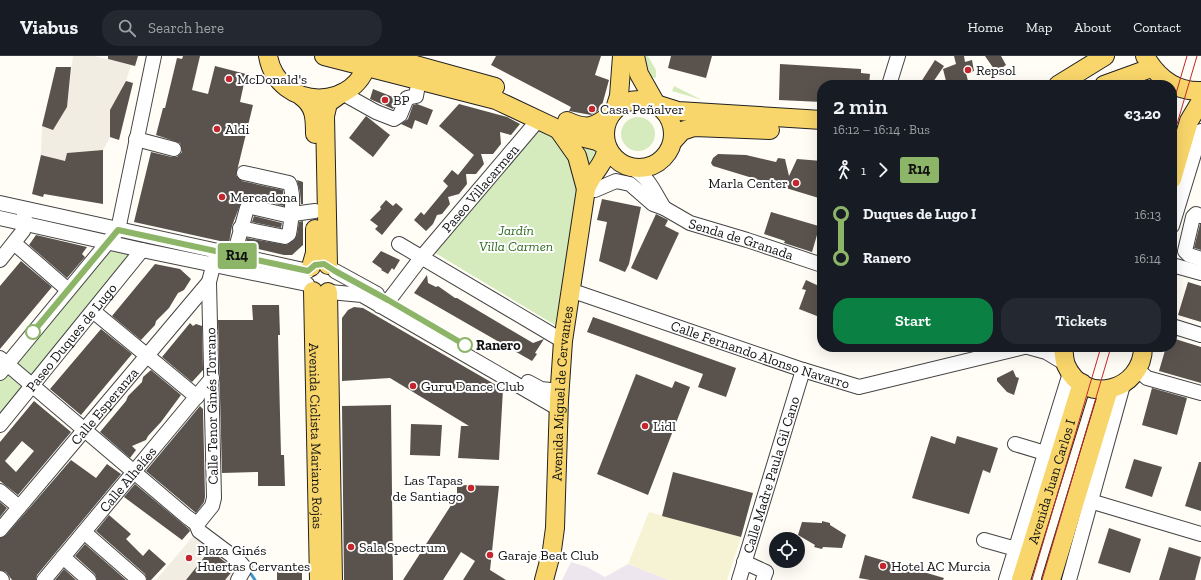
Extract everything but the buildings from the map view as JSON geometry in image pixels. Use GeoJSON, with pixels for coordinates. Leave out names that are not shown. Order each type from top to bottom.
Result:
{"type":"FeatureCollection","features":[{"type":"Feature","properties":{"kind":"main road"},"geometry":{"type":"LineString","coordinates":[[324,56],[368,61],[425,81],[496,100],[575,137],[597,141],[607,147],[619,163],[632,168],[648,168],[655,165],[666,155],[673,141],[682,130],[694,127],[817,132]]}},
{"type":"Feature","properties":{"kind":"main road"},"geometry":{"type":"LineString","coordinates":[[383,56],[508,92],[578,126],[590,127],[602,121],[613,111],[632,100],[644,100],[678,111],[817,120]]}},
{"type":"Feature","properties":{"kind":"main road"},"geometry":{"type":"LineString","coordinates":[[607,147],[604,133],[619,96],[622,56]]}},
{"type":"Feature","properties":{"kind":"main road"},"geometry":{"type":"LineString","coordinates":[[635,56],[643,82],[656,104],[664,111],[670,120],[673,141]]}},
{"type":"Feature","properties":{"kind":"main road"},"geometry":{"type":"LineString","coordinates":[[1066,80],[1105,56]]}},
{"type":"Feature","properties":{"kind":"main road"},"geometry":{"type":"LineString","coordinates":[[332,268],[319,263],[316,283],[336,283],[332,268],[325,116],[328,103],[354,85],[363,74],[368,61]]}},
{"type":"Feature","properties":{"kind":"main road"},"geometry":{"type":"LineString","coordinates":[[271,64],[284,85],[301,96],[320,99],[342,93]]}},
{"type":"Feature","properties":{"kind":"main road"},"geometry":{"type":"LineString","coordinates":[[1121,80],[1152,71],[1164,80]]}},
{"type":"Feature","properties":{"kind":"main road"},"geometry":{"type":"LineString","coordinates":[[1177,87],[1201,91]]}},
{"type":"Feature","properties":{"kind":"main road","name":"Avenida Ciclista Mariano Rojas"},"geometry":{"type":"LineString","coordinates":[[301,96],[310,104],[315,118],[319,580]]}},
{"type":"Feature","properties":{"kind":"main road"},"geometry":{"type":"LineString","coordinates":[[1177,162],[1189,121],[1201,101]]}},
{"type":"Feature","properties":{"kind":"main road"},"geometry":{"type":"LineString","coordinates":[[558,129],[578,156],[591,190]]}},
{"type":"Feature","properties":{"kind":"main road","name":"Avenida Miguel de Cervantes"},"geometry":{"type":"LineString","coordinates":[[544,580],[552,550],[555,528],[559,391],[563,341],[570,290],[585,207],[591,190],[592,177],[605,157],[607,147]]}},
{"type":"Feature","properties":{"kind":"main road","name":"Avenida Miguel de Cervantes"},"geometry":{"type":"LineString","coordinates":[[591,190],[617,169],[632,168]]}},
{"type":"Feature","properties":{"kind":"main road","name":"Avenida Ciclista Mariano Rojas"},"geometry":{"type":"LineString","coordinates":[[316,283],[333,580]]}},
{"type":"Feature","properties":{"kind":"main road"},"geometry":{"type":"LineString","coordinates":[[1138,370],[1143,357],[1143,352]]}},
{"type":"Feature","properties":{"kind":"main road"},"geometry":{"type":"LineString","coordinates":[[1070,367],[1098,389],[1116,387]]}},
{"type":"Feature","properties":{"kind":"main road","name":"Avenida Juan Carlos I"},"geometry":{"type":"LineString","coordinates":[[1021,580],[1070,367]]}},
{"type":"Feature","properties":{"kind":"main road","name":"Avenida Juan Carlos I"},"geometry":{"type":"LineString","coordinates":[[1051,580],[1116,387],[1131,378],[1138,370]]}},
{"type":"Feature","properties":{"kind":"street"},"geometry":{"type":"LineString","coordinates":[[154,56],[118,230],[2,365],[32,385],[197,522],[199,531],[239,561],[245,568],[238,580]]}},
{"type":"Feature","properties":{"kind":"street"},"geometry":{"type":"LineString","coordinates":[[264,56],[271,64]]}},
{"type":"Feature","properties":{"kind":"street"},"geometry":{"type":"LineString","coordinates":[[891,80],[898,56]]}},
{"type":"Feature","properties":{"kind":"street"},"geometry":{"type":"LineString","coordinates":[[342,93],[376,112],[394,119],[400,115],[407,98],[416,96],[425,81]]}},
{"type":"Feature","properties":{"kind":"street","name":"Paseo Villacarmen"},"geometry":{"type":"LineString","coordinates":[[384,303],[538,119]]}},
{"type":"Feature","properties":{"kind":"street"},"geometry":{"type":"LineString","coordinates":[[1177,210],[1201,131]]}},
{"type":"Feature","properties":{"kind":"street"},"geometry":{"type":"LineString","coordinates":[[136,143],[168,151]]}},
{"type":"Feature","properties":{"kind":"street"},"geometry":{"type":"LineString","coordinates":[[632,168],[649,181],[664,208]]}},
{"type":"Feature","properties":{"kind":"street"},"geometry":{"type":"LineString","coordinates":[[240,228],[286,237],[289,234],[291,215],[291,188],[288,183],[244,173]]}},
{"type":"Feature","properties":{"kind":"street","name":"Senda de Granada"},"geometry":{"type":"LineString","coordinates":[[591,190],[609,183],[624,182],[635,186],[653,204],[664,208],[690,223],[817,262]]}},
{"type":"Feature","properties":{"kind":"street"},"geometry":{"type":"LineString","coordinates":[[0,203],[234,255],[316,283],[362,295],[384,303],[541,389],[559,391]]}},
{"type":"Feature","properties":{"kind":"street"},"geometry":{"type":"LineString","coordinates":[[234,255],[245,210],[249,207],[291,215],[315,211]]}},
{"type":"Feature","properties":{"kind":"street"},"geometry":{"type":"LineString","coordinates":[[0,260],[23,231],[26,224],[21,208]]}},
{"type":"Feature","properties":{"kind":"street"},"geometry":{"type":"LineString","coordinates":[[1201,216],[1196,214],[1193,217],[1185,251],[1189,256],[1201,259]]}},
{"type":"Feature","properties":{"kind":"street"},"geometry":{"type":"LineString","coordinates":[[0,218],[212,265],[316,283]]}},
{"type":"Feature","properties":{"kind":"street"},"geometry":{"type":"LineString","coordinates":[[138,234],[142,250]]}},
{"type":"Feature","properties":{"kind":"street"},"geometry":{"type":"LineString","coordinates":[[14,243],[68,290]]}},
{"type":"Feature","properties":{"kind":"street"},"geometry":{"type":"LineString","coordinates":[[399,244],[563,341]]}},
{"type":"Feature","properties":{"kind":"street","name":"Paseo Duques de Lugo"},"geometry":{"type":"LineString","coordinates":[[0,425],[142,250]]}},
{"type":"Feature","properties":{"kind":"street","name":"Calle Tenor Ginés Torrano"},"geometry":{"type":"LineString","coordinates":[[197,522],[212,506],[214,498],[209,282],[212,265],[217,251]]}},
{"type":"Feature","properties":{"kind":"street"},"geometry":{"type":"LineString","coordinates":[[1177,266],[1201,273]]}},
{"type":"Feature","properties":{"kind":"street"},"geometry":{"type":"LineString","coordinates":[[332,268],[384,303],[559,409]]}},
{"type":"Feature","properties":{"kind":"street","name":"Calle Esperanza"},"geometry":{"type":"LineString","coordinates":[[0,530],[209,282]]}},
{"type":"Feature","properties":{"kind":"street","name":"Calle Fernando Alonso Navarro"},"geometry":{"type":"LineString","coordinates":[[570,290],[803,370],[859,387],[1003,352]]}},
{"type":"Feature","properties":{"kind":"street"},"geometry":{"type":"LineString","coordinates":[[93,311],[196,397]]}},
{"type":"Feature","properties":{"kind":"street"},"geometry":{"type":"LineString","coordinates":[[1177,328],[1201,335]]}},
{"type":"Feature","properties":{"kind":"street"},"geometry":{"type":"LineString","coordinates":[[1006,580],[1070,367],[1046,352]]}},
{"type":"Feature","properties":{"kind":"street","name":"Calle Madre Paula Gil Cano"},"geometry":{"type":"LineString","coordinates":[[739,580],[803,370]]}},
{"type":"Feature","properties":{"kind":"street"},"geometry":{"type":"LineString","coordinates":[[1138,370],[1147,378],[1201,393]]}},
{"type":"Feature","properties":{"kind":"street","name":"Calle Alhelíes"},"geometry":{"type":"LineString","coordinates":[[44,580],[212,378]]}},
{"type":"Feature","properties":{"kind":"street","name":"Avenida Juan Carlos I"},"geometry":{"type":"LineString","coordinates":[[1069,580],[1090,501],[1116,387]]}},
{"type":"Feature","properties":{"kind":"street"},"geometry":{"type":"LineString","coordinates":[[1015,444],[1045,453]]}},
{"type":"Feature","properties":{"kind":"street"},"geometry":{"type":"LineString","coordinates":[[0,491],[19,507]]}},
{"type":"Feature","properties":{"kind":"street"},"geometry":{"type":"LineString","coordinates":[[1090,501],[1201,534]]}},
{"type":"Feature","properties":{"kind":"street"},"geometry":{"type":"LineString","coordinates":[[84,532],[139,580]]}},
{"type":"Feature","properties":{"kind":"street"},"geometry":{"type":"LineString","coordinates":[[984,540],[1016,549]]}},
{"type":"Feature","properties":{"kind":"street"},"geometry":{"type":"LineString","coordinates":[[63,557],[89,580]]}},
{"type":"Feature","properties":{"kind":"street"},"geometry":{"type":"LineString","coordinates":[[744,562],[766,572],[763,580]]}},
{"type":"Feature","properties":{"kind":"shaded area"},"geometry":{"type":"Polygon","coordinates":[[[73,56],[94,56],[131,65],[126,81],[110,110],[110,137],[103,150],[67,153],[62,169],[54,173],[53,158],[41,155],[42,126],[53,129],[67,107],[73,56]]]}},
{"type":"Feature","properties":{"kind":"shaded area"},"geometry":{"type":"Polygon","coordinates":[[[649,512],[741,537],[727,580],[669,580],[628,564],[649,512]]]}},
{"type":"Feature","properties":{"kind":"shaded area","name":"Plaza Ginés Huertas Cervantes"},"geometry":{"type":"Polygon","coordinates":[[[195,534],[239,569],[230,580],[156,580],[195,534]]]}},
{"type":"Feature","properties":{"kind":"shaded area"},"geometry":{"type":"Polygon","coordinates":[[[571,562],[587,567],[605,577],[628,564],[669,580],[562,580],[571,562]]]}},
{"type":"Feature","properties":{"kind":"green space"},"geometry":{"type":"Polygon","coordinates":[[[644,56],[648,56],[656,70],[656,78],[651,77],[644,56]]]}},
{"type":"Feature","properties":{"kind":"green space"},"geometry":{"type":"Polygon","coordinates":[[[674,86],[702,100],[672,91],[674,86]]]}},
{"type":"Feature","properties":{"kind":"green space"},"geometry":{"type":"Polygon","coordinates":[[[638,117],[650,122],[655,134],[650,146],[638,151],[626,146],[621,134],[626,122],[638,117]]]}},
{"type":"Feature","properties":{"kind":"green space","name":"Jardín Villa Carmen"},"geometry":{"type":"Polygon","coordinates":[[[539,128],[552,134],[574,160],[580,196],[555,325],[432,251],[539,128]]]}},
{"type":"Feature","properties":{"kind":"green space"},"geometry":{"type":"Polygon","coordinates":[[[577,144],[600,147],[589,167],[577,144]]]}},
{"type":"Feature","properties":{"kind":"green space"},"geometry":{"type":"Polygon","coordinates":[[[107,242],[142,250],[0,425],[0,373],[107,242]]]}},
{"type":"Feature","properties":{"kind":"waterway"},"geometry":{"type":"LineString","coordinates":[[251,574],[255,580]]}},
{"type":"Feature","properties":{"kind":"tram line"},"geometry":{"type":"LineString","coordinates":[[1177,90],[1187,56]]}},
{"type":"Feature","properties":{"kind":"tram line"},"geometry":{"type":"LineString","coordinates":[[1177,124],[1197,56]]}},
{"type":"Feature","properties":{"kind":"tram line"},"geometry":{"type":"LineString","coordinates":[[1032,580],[1100,352]]}},
{"type":"Feature","properties":{"kind":"tram line"},"geometry":{"type":"LineString","coordinates":[[1042,580],[1110,352]]}},
{"type":"Feature","properties":{"kind":"bus line","name":"R14"},"geometry":{"type":"LineString","coordinates":[[33,332],[118,230],[308,271],[319,263],[328,265],[335,271],[465,345]]}},
{"type":"Feature","properties":{"kind":"place","name":"Repsol"},"geometry":{"type":"Point","coordinates":[968,70]}},
{"type":"Feature","properties":{"kind":"place","name":"McDonald's"},"geometry":{"type":"Point","coordinates":[229,79]}},
{"type":"Feature","properties":{"kind":"place","name":"BP"},"geometry":{"type":"Point","coordinates":[385,100]}},
{"type":"Feature","properties":{"kind":"place","name":"Casa Peñalver"},"geometry":{"type":"Point","coordinates":[592,109]}},
{"type":"Feature","properties":{"kind":"place","name":"Aldi"},"geometry":{"type":"Point","coordinates":[217,129]}},
{"type":"Feature","properties":{"kind":"place","name":"Marla Center"},"geometry":{"type":"Point","coordinates":[796,183]}},
{"type":"Feature","properties":{"kind":"place","name":"Mercadona"},"geometry":{"type":"Point","coordinates":[222,197]}},
{"type":"Feature","properties":{"kind":"place","name":"Ranero"},"geometry":{"type":"Point","coordinates":[465,345]}},
{"type":"Feature","properties":{"kind":"place","name":"Guru Dance Club"},"geometry":{"type":"Point","coordinates":[413,386]}},
{"type":"Feature","properties":{"kind":"place","name":"Lidl"},"geometry":{"type":"Point","coordinates":[645,426]}},
{"type":"Feature","properties":{"kind":"place","name":"Las Tapas de Santiago"},"geometry":{"type":"Point","coordinates":[471,488]}},
{"type":"Feature","properties":{"kind":"place","name":"Sala Spectrum"},"geometry":{"type":"Point","coordinates":[351,547]}},
{"type":"Feature","properties":{"kind":"place","name":"Garaje Beat Club"},"geometry":{"type":"Point","coordinates":[490,555]}},
{"type":"Feature","properties":{"kind":"place","name":"Plaza Ginés Huertas Cervantes"},"geometry":{"type":"Point","coordinates":[189,558]}},
{"type":"Feature","properties":{"kind":"place","name":"Hotel AC Murcia"},"geometry":{"type":"Point","coordinates":[883,566]}}]}
